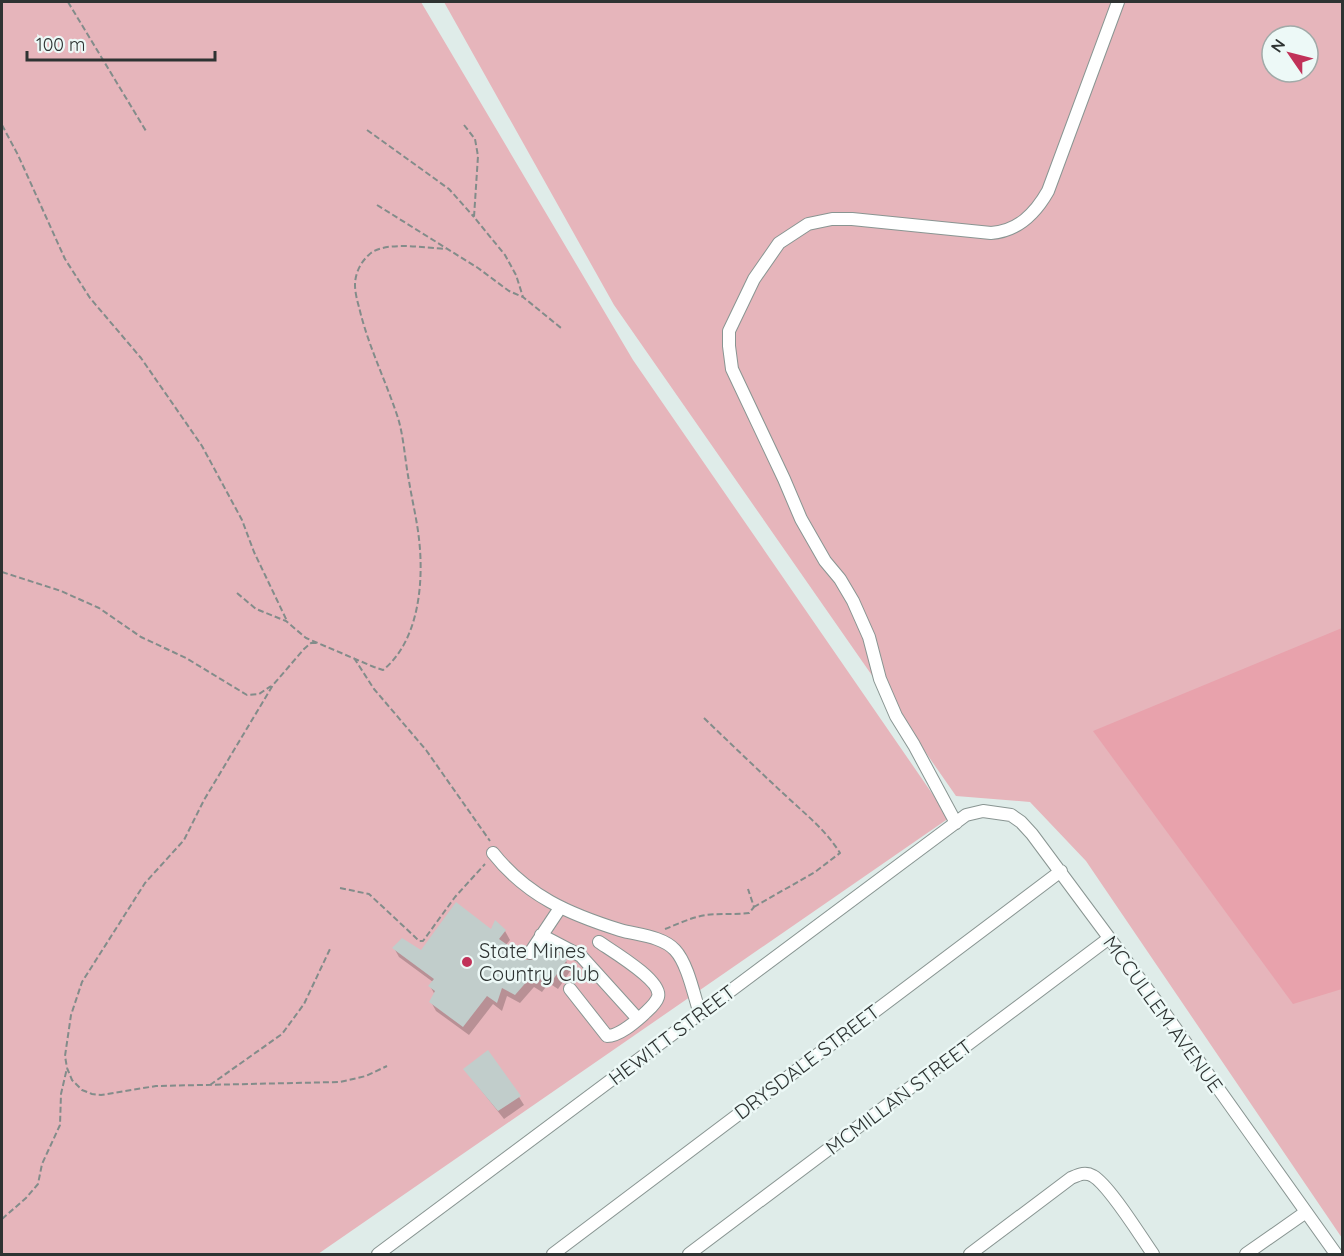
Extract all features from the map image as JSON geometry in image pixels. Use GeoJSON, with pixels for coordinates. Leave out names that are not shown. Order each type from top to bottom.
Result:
{"type":"FeatureCollection","features":[{"type":"Feature","properties":{"kind":"street"},"geometry":{"type":"LineString","coordinates":[[961,819],[889,702],[880,679],[869,637],[853,601],[840,579],[825,561],[801,519],[732,369],[729,332],[765,260],[778,243],[808,224],[832,219],[852,219],[991,233],[1004,232],[1028,218],[1040,206],[1048,191],[1118,2]]}},
{"type":"Feature","properties":{"kind":"street","name":"MCCULLEM AVENUE"},"geometry":{"type":"LineString","coordinates":[[961,819],[983,811],[1011,815],[1032,834],[1156,1001],[1336,1254]]}},
{"type":"Feature","properties":{"kind":"street","name":"HEWITT STREET"},"geometry":{"type":"LineString","coordinates":[[378,1254],[961,819]]}},
{"type":"Feature","properties":{"kind":"street"},"geometry":{"type":"LineString","coordinates":[[493,853],[514,876],[560,908],[619,930],[646,937],[674,949],[681,959],[700,1014]]}},
{"type":"Feature","properties":{"kind":"street","name":"DRYSDALE STREET"},"geometry":{"type":"LineString","coordinates":[[553,1254],[1061,871]]}},
{"type":"Feature","properties":{"kind":"street"},"geometry":{"type":"LineString","coordinates":[[530,953],[560,908]]}},
{"type":"Feature","properties":{"kind":"street"},"geometry":{"type":"LineString","coordinates":[[542,935],[581,956],[638,1019]]}},
{"type":"Feature","properties":{"kind":"street","name":"MCMILLAN STREET"},"geometry":{"type":"LineString","coordinates":[[689,1254],[1108,939]]}},
{"type":"Feature","properties":{"kind":"street"},"geometry":{"type":"LineString","coordinates":[[570,989],[607,1036],[614,1036],[638,1019],[655,1003],[659,996],[657,987],[645,974],[599,942]]}},
{"type":"Feature","properties":{"kind":"street"},"geometry":{"type":"LineString","coordinates":[[970,1254],[1071,1178],[1080,1174],[1093,1176],[1108,1190],[1153,1254]]}},
{"type":"Feature","properties":{"kind":"street"},"geometry":{"type":"LineString","coordinates":[[1246,1254],[1306,1212]]}},
{"type":"Feature","properties":{"kind":"path"},"geometry":{"type":"LineString","coordinates":[[68,2],[146,131]]}},
{"type":"Feature","properties":{"kind":"path"},"geometry":{"type":"LineString","coordinates":[[2,124],[65,259],[90,298],[141,358],[202,446],[242,520],[286,621]]}},
{"type":"Feature","properties":{"kind":"path"},"geometry":{"type":"LineString","coordinates":[[464,125],[475,139],[478,156],[474,217]]}},
{"type":"Feature","properties":{"kind":"path"},"geometry":{"type":"LineString","coordinates":[[366,130],[449,189],[505,255],[516,275],[522,297]]}},
{"type":"Feature","properties":{"kind":"path"},"geometry":{"type":"LineString","coordinates":[[377,205],[478,268],[509,291],[522,297],[561,328]]}},
{"type":"Feature","properties":{"kind":"path"},"geometry":{"type":"LineString","coordinates":[[237,593],[256,609],[286,621],[306,638],[383,669],[390,664],[411,630],[419,591],[419,540],[399,420],[374,357],[354,286],[356,273],[369,254],[378,249],[411,247],[446,249]]}},
{"type":"Feature","properties":{"kind":"path"},"geometry":{"type":"LineString","coordinates":[[2,572],[61,591],[99,608],[141,637],[186,658],[247,695],[259,694],[273,685]]}},
{"type":"Feature","properties":{"kind":"path"},"geometry":{"type":"LineString","coordinates":[[2,1219],[38,1184],[42,1164],[60,1125],[61,1094],[66,1068],[65,1050],[82,982],[145,883],[184,840],[204,800],[273,685],[304,649],[316,642]]}},
{"type":"Feature","properties":{"kind":"path"},"geometry":{"type":"LineString","coordinates":[[340,888],[369,894],[414,936],[423,941],[455,897],[493,853],[492,845],[426,750],[374,689],[354,658]]}},
{"type":"Feature","properties":{"kind":"path"},"geometry":{"type":"LineString","coordinates":[[646,937],[698,917],[735,916],[749,913],[754,907],[815,872],[840,853],[831,838],[816,822],[704,717]]}},
{"type":"Feature","properties":{"kind":"path"},"geometry":{"type":"LineString","coordinates":[[748,889],[754,907]]}},
{"type":"Feature","properties":{"kind":"path"},"geometry":{"type":"LineString","coordinates":[[210,1085],[282,1034],[304,1004],[330,949]]}},
{"type":"Feature","properties":{"kind":"path"},"geometry":{"type":"LineString","coordinates":[[66,1068],[76,1086],[92,1094],[101,1095],[156,1086],[340,1082],[366,1076],[387,1066]]}},
{"type":"Feature","properties":{"kind":"shaded area"},"geometry":{"type":"Polygon","coordinates":[[[2,2],[421,2],[633,360],[949,818],[318,1254],[2,1254],[2,2]]]}},
{"type":"Feature","properties":{"kind":"shaded area"},"geometry":{"type":"Polygon","coordinates":[[[444,2],[1342,2],[1342,1238],[1086,861],[1030,802],[956,796],[614,305],[444,2]]]}},
{"type":"Feature","properties":{"kind":"shaded area"},"geometry":{"type":"Polygon","coordinates":[[[1342,628],[1342,989],[1293,1004],[1093,731],[1342,628]]]}},
{"type":"Feature","properties":{"kind":"building","name":"State Mines Country Club"},"geometry":{"type":"Polygon","coordinates":[[[456,902],[491,929],[495,920],[506,930],[499,939],[526,960],[534,960],[545,946],[567,960],[552,981],[543,975],[537,984],[529,979],[515,995],[502,988],[497,1003],[487,996],[463,1027],[429,1002],[435,991],[428,986],[434,979],[392,948],[402,938],[421,950],[456,902]]]}},
{"type":"Feature","properties":{"kind":"building"},"geometry":{"type":"Polygon","coordinates":[[[488,1050],[521,1096],[498,1111],[463,1069],[488,1050]]]}},
{"type":"Feature","properties":{"kind":"place","name":"State Mines Country Club"},"geometry":{"type":"Point","coordinates":[467,962]}}]}
